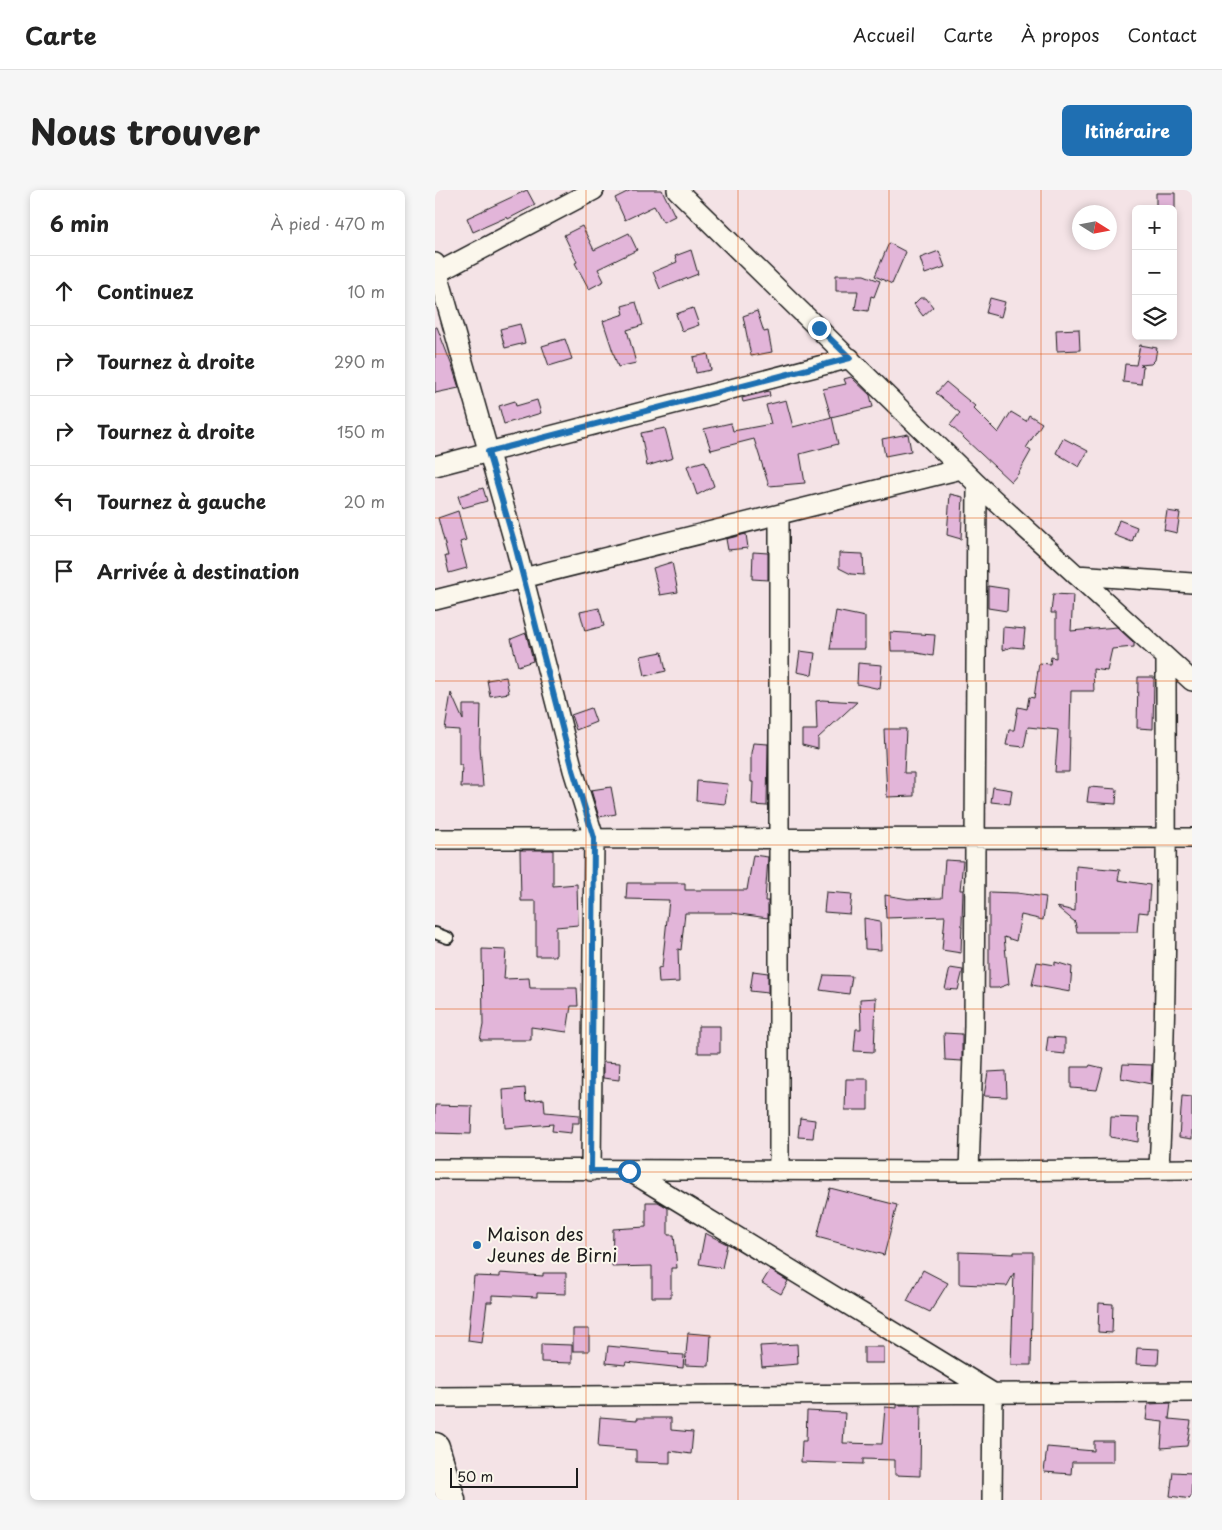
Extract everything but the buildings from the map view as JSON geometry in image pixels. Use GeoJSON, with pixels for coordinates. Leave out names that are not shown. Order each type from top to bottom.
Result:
{"type":"FeatureCollection","features":[{"type":"Feature","properties":{"kind":"highway"},"geometry":{"type":"LineString","coordinates":[[435,1446],[451,1500]]}},
{"type":"Feature","properties":{"kind":"street"},"geometry":{"type":"LineString","coordinates":[[591,1171],[594,838],[573,770],[524,579],[436,270],[594,190]]}},
{"type":"Feature","properties":{"kind":"street"},"geometry":{"type":"LineString","coordinates":[[677,190],[977,484],[1192,681]]}},
{"type":"Feature","properties":{"kind":"street"},"geometry":{"type":"LineString","coordinates":[[435,466],[850,358]]}},
{"type":"Feature","properties":{"kind":"street"},"geometry":{"type":"LineString","coordinates":[[435,600],[524,579],[677,538],[779,516],[961,468]]}},
{"type":"Feature","properties":{"kind":"street"},"geometry":{"type":"LineString","coordinates":[[969,1171],[973,1094],[976,840],[977,484]]}},
{"type":"Feature","properties":{"kind":"street"},"geometry":{"type":"LineString","coordinates":[[779,516],[779,1171]]}},
{"type":"Feature","properties":{"kind":"street"},"geometry":{"type":"LineString","coordinates":[[1076,575],[1192,583]]}},
{"type":"Feature","properties":{"kind":"street"},"geometry":{"type":"LineString","coordinates":[[1159,1168],[1163,1094],[1166,658]]}},
{"type":"Feature","properties":{"kind":"street"},"geometry":{"type":"LineString","coordinates":[[435,839],[976,840],[1192,838]]}},
{"type":"Feature","properties":{"kind":"street"},"geometry":{"type":"LineString","coordinates":[[435,1169],[969,1171],[1192,1169]]}},
{"type":"Feature","properties":{"kind":"street"},"geometry":{"type":"LineString","coordinates":[[629,1171],[993,1393]]}},
{"type":"Feature","properties":{"kind":"street"},"geometry":{"type":"LineString","coordinates":[[435,1397],[1192,1392]]}},
{"type":"Feature","properties":{"kind":"street"},"geometry":{"type":"LineString","coordinates":[[992,1500],[993,1393]]}},
{"type":"Feature","properties":{"kind":"lane"},"geometry":{"type":"LineString","coordinates":[[435,933],[448,938]]}},
{"type":"Feature","properties":{"kind":"place","name":"Maison des Jeunes de Birni"},"geometry":{"type":"Point","coordinates":[477,1245]}},
{"type":"Feature","properties":{"kind":"route"},"geometry":{"type":"LineString","coordinates":[[629,1171],[591,1171],[594,838],[573,770],[515,545],[488,452],[850,358],[819,328]]}}]}
